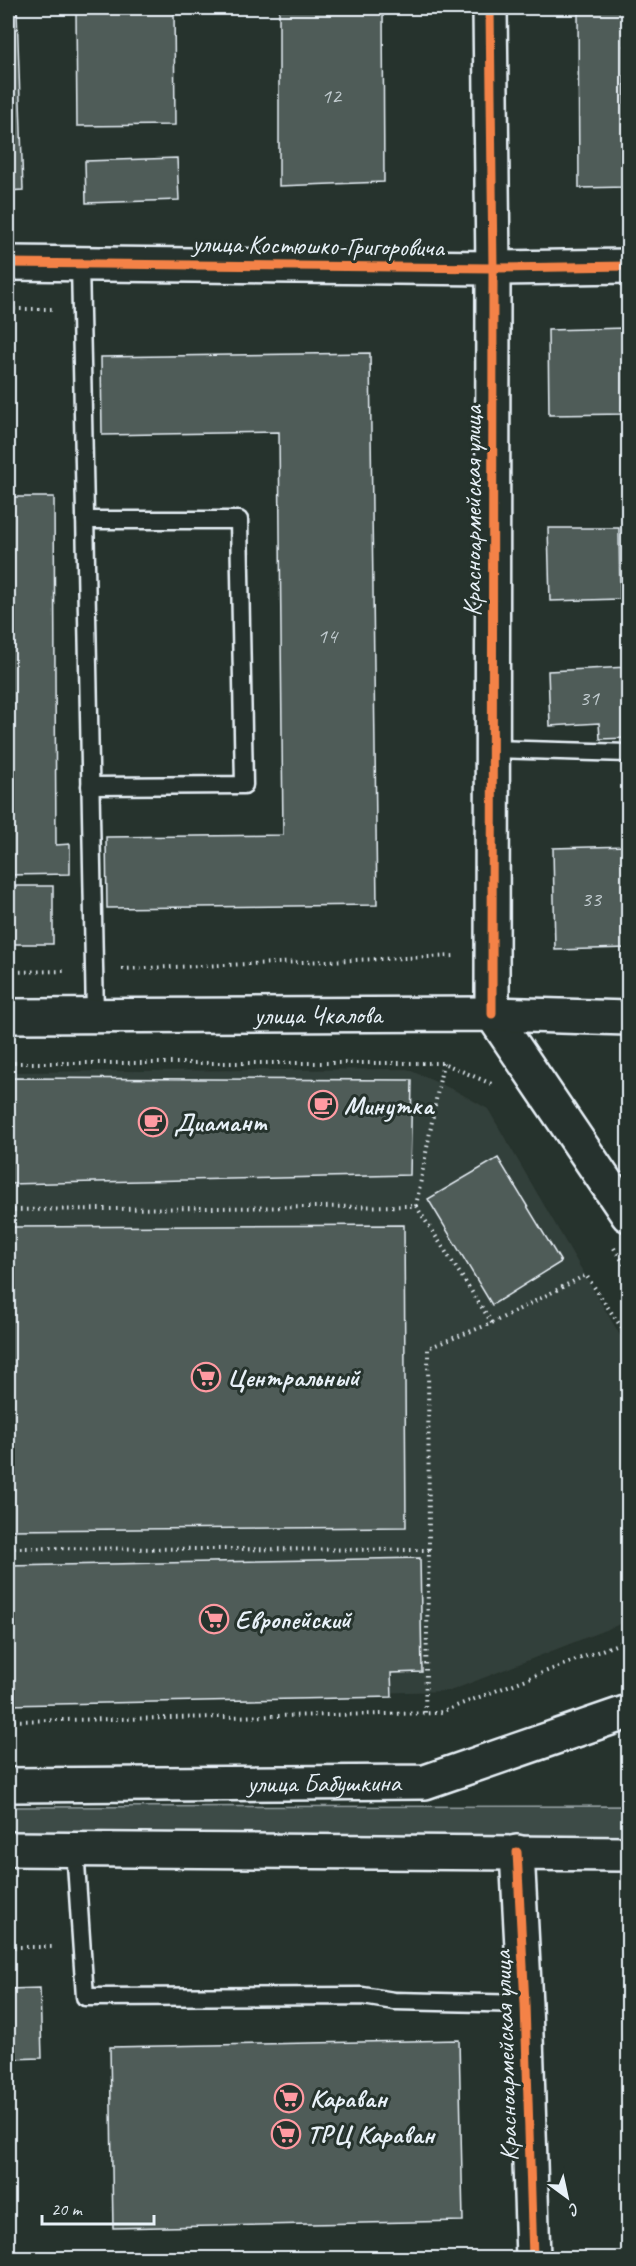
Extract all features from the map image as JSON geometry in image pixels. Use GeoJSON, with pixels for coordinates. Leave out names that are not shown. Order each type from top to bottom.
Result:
{"type":"FeatureCollection","features":[{"type":"Feature","properties":{"kind":"main road","name":"Красноармейская улица"},"geometry":{"type":"LineString","coordinates":[[490,8],[493,268],[492,1014]]}},
{"type":"Feature","properties":{"kind":"main road","name":"улица Костюшко-Григоровича"},"geometry":{"type":"LineString","coordinates":[[8,263],[493,268],[628,266]]}},
{"type":"Feature","properties":{"kind":"main road","name":"улица Чкалова"},"geometry":{"type":"LineString","coordinates":[[8,1016],[492,1014],[628,1018]]}},
{"type":"Feature","properties":{"kind":"main road"},"geometry":{"type":"LineString","coordinates":[[492,1014],[628,1215]]}},
{"type":"Feature","properties":{"kind":"main road","name":"улица Бабушкина"},"geometry":{"type":"LineString","coordinates":[[8,1785],[425,1782],[628,1712]]}},
{"type":"Feature","properties":{"kind":"main road"},"geometry":{"type":"LineString","coordinates":[[8,1849],[628,1854]]}},
{"type":"Feature","properties":{"kind":"main road","name":"Красноармейская улица"},"geometry":{"type":"LineString","coordinates":[[517,1852],[525,2004],[533,2259]]}},
{"type":"Feature","properties":{"kind":"lane"},"geometry":{"type":"LineString","coordinates":[[80,263],[95,1016]]}},
{"type":"Feature","properties":{"kind":"lane"},"geometry":{"type":"LineString","coordinates":[[85,520],[239,520],[240,543],[244,785],[90,786]]}},
{"type":"Feature","properties":{"kind":"lane"},"geometry":{"type":"LineString","coordinates":[[492,749],[628,753]]}},
{"type":"Feature","properties":{"kind":"lane"},"geometry":{"type":"LineString","coordinates":[[75,1849],[85,1997],[363,1996],[394,2001],[525,2004]]}},
{"type":"Feature","properties":{"kind":"path"},"geometry":{"type":"LineString","coordinates":[[8,309],[81,309]]}},
{"type":"Feature","properties":{"kind":"path"},"geometry":{"type":"LineString","coordinates":[[8,972],[492,955]]}},
{"type":"Feature","properties":{"kind":"path"},"geometry":{"type":"LineString","coordinates":[[8,1063],[443,1063],[500,1087]]}},
{"type":"Feature","properties":{"kind":"path"},"geometry":{"type":"LineString","coordinates":[[443,1063],[416,1206],[492,1323]]}},
{"type":"Feature","properties":{"kind":"path"},"geometry":{"type":"LineString","coordinates":[[8,1209],[416,1206]]}},
{"type":"Feature","properties":{"kind":"path"},"geometry":{"type":"LineString","coordinates":[[613,1246],[628,1270]]}},
{"type":"Feature","properties":{"kind":"path"},"geometry":{"type":"LineString","coordinates":[[425,1713],[429,1550],[428,1348],[492,1323],[586,1275],[628,1337]]}},
{"type":"Feature","properties":{"kind":"path"},"geometry":{"type":"LineString","coordinates":[[8,1548],[429,1550]]}},
{"type":"Feature","properties":{"kind":"path"},"geometry":{"type":"LineString","coordinates":[[8,1721],[438,1713],[628,1640]]}},
{"type":"Feature","properties":{"kind":"path"},"geometry":{"type":"LineString","coordinates":[[8,1947],[81,1947]]}},
{"type":"Feature","properties":{"kind":"shaded area"},"geometry":{"type":"Polygon","coordinates":[[[407,1069],[456,1091],[488,1109],[628,1349],[628,1621],[450,1691],[8,1702],[8,1072],[407,1069]]]}},
{"type":"Feature","properties":{"kind":"shaded area"},"geometry":{"type":"Polygon","coordinates":[[[628,1806],[628,1836],[8,1836],[8,1807],[628,1806]]]}},
{"type":"Feature","properties":{"kind":"building"},"geometry":{"type":"Polygon","coordinates":[[[76,8],[174,8],[175,125],[77,126],[76,8]]]}},
{"type":"Feature","properties":{"kind":"building"},"geometry":{"type":"Polygon","coordinates":[[[279,8],[383,8],[384,182],[279,186],[279,8]]]}},
{"type":"Feature","properties":{"kind":"building"},"geometry":{"type":"Polygon","coordinates":[[[578,8],[624,8],[625,187],[579,188],[578,8]]]}},
{"type":"Feature","properties":{"kind":"building"},"geometry":{"type":"Polygon","coordinates":[[[8,11],[17,11],[23,190],[8,191],[8,11]]]}},
{"type":"Feature","properties":{"kind":"building"},"geometry":{"type":"Polygon","coordinates":[[[177,158],[179,200],[86,203],[85,161],[177,158]]]}},
{"type":"Feature","properties":{"kind":"building"},"geometry":{"type":"Polygon","coordinates":[[[626,328],[627,414],[549,415],[548,330],[626,328]]]}},
{"type":"Feature","properties":{"kind":"building"},"geometry":{"type":"Polygon","coordinates":[[[370,353],[377,905],[107,908],[106,837],[283,835],[279,432],[102,435],[101,357],[370,353]]]}},
{"type":"Feature","properties":{"kind":"building"},"geometry":{"type":"Polygon","coordinates":[[[8,497],[54,497],[56,845],[70,844],[70,874],[8,875],[8,497]]]}},
{"type":"Feature","properties":{"kind":"building"},"geometry":{"type":"Polygon","coordinates":[[[548,528],[619,528],[620,599],[550,601],[548,528]]]}},
{"type":"Feature","properties":{"kind":"building"},"geometry":{"type":"Polygon","coordinates":[[[628,667],[628,738],[600,739],[599,723],[550,726],[548,671],[628,667]]]}},
{"type":"Feature","properties":{"kind":"building"},"geometry":{"type":"Polygon","coordinates":[[[628,846],[628,948],[555,950],[553,848],[628,846]]]}},
{"type":"Feature","properties":{"kind":"building"},"geometry":{"type":"Polygon","coordinates":[[[8,886],[53,886],[53,944],[8,944],[8,886]]]}},
{"type":"Feature","properties":{"kind":"building"},"geometry":{"type":"Polygon","coordinates":[[[8,1078],[412,1080],[410,1175],[8,1184],[8,1078]]]}},
{"type":"Feature","properties":{"kind":"building"},"geometry":{"type":"Polygon","coordinates":[[[498,1158],[561,1262],[492,1305],[428,1199],[498,1158]]]}},
{"type":"Feature","properties":{"kind":"building","name":"Центральный"},"geometry":{"type":"Polygon","coordinates":[[[404,1225],[406,1527],[8,1530],[8,1227],[404,1225]]]}},
{"type":"Feature","properties":{"kind":"building","name":"Европейский"},"geometry":{"type":"Polygon","coordinates":[[[420,1558],[422,1672],[391,1673],[392,1697],[8,1705],[8,1566],[420,1558]]]}},
{"type":"Feature","properties":{"kind":"building"},"geometry":{"type":"Polygon","coordinates":[[[40,1988],[42,2058],[8,2059],[8,1989],[40,1988]]]}},
{"type":"Feature","properties":{"kind":"building","name":"ТРЦ Караван"},"geometry":{"type":"Polygon","coordinates":[[[459,2040],[463,2221],[113,2228],[110,2047],[459,2040]]]}},
{"type":"Feature","properties":{"kind":"building"},"geometry":{"type":"Polygon","coordinates":[[[627,2047],[628,2047],[628,2116],[627,2047]]]}},
{"type":"Feature","properties":{"kind":"cycle path"},"geometry":{"type":"LineString","coordinates":[[490,8],[493,268],[492,1014]]}},
{"type":"Feature","properties":{"kind":"cycle path"},"geometry":{"type":"LineString","coordinates":[[8,263],[493,268],[628,266]]}},
{"type":"Feature","properties":{"kind":"cycle path"},"geometry":{"type":"LineString","coordinates":[[517,1852],[525,2004],[533,2258]]}},
{"type":"Feature","properties":{"kind":"place","name":"Минутка"},"geometry":{"type":"Point","coordinates":[323,1105]}},
{"type":"Feature","properties":{"kind":"place","name":"Диамант"},"geometry":{"type":"Point","coordinates":[153,1122]}},
{"type":"Feature","properties":{"kind":"place","name":"Центральный"},"geometry":{"type":"Point","coordinates":[206,1377]}},
{"type":"Feature","properties":{"kind":"place","name":"Европейский"},"geometry":{"type":"Point","coordinates":[214,1619]}},
{"type":"Feature","properties":{"kind":"place","name":"Караван"},"geometry":{"type":"Point","coordinates":[289,2098]}},
{"type":"Feature","properties":{"kind":"place","name":"ТРЦ Караван"},"geometry":{"type":"Point","coordinates":[286,2134]}}]}
